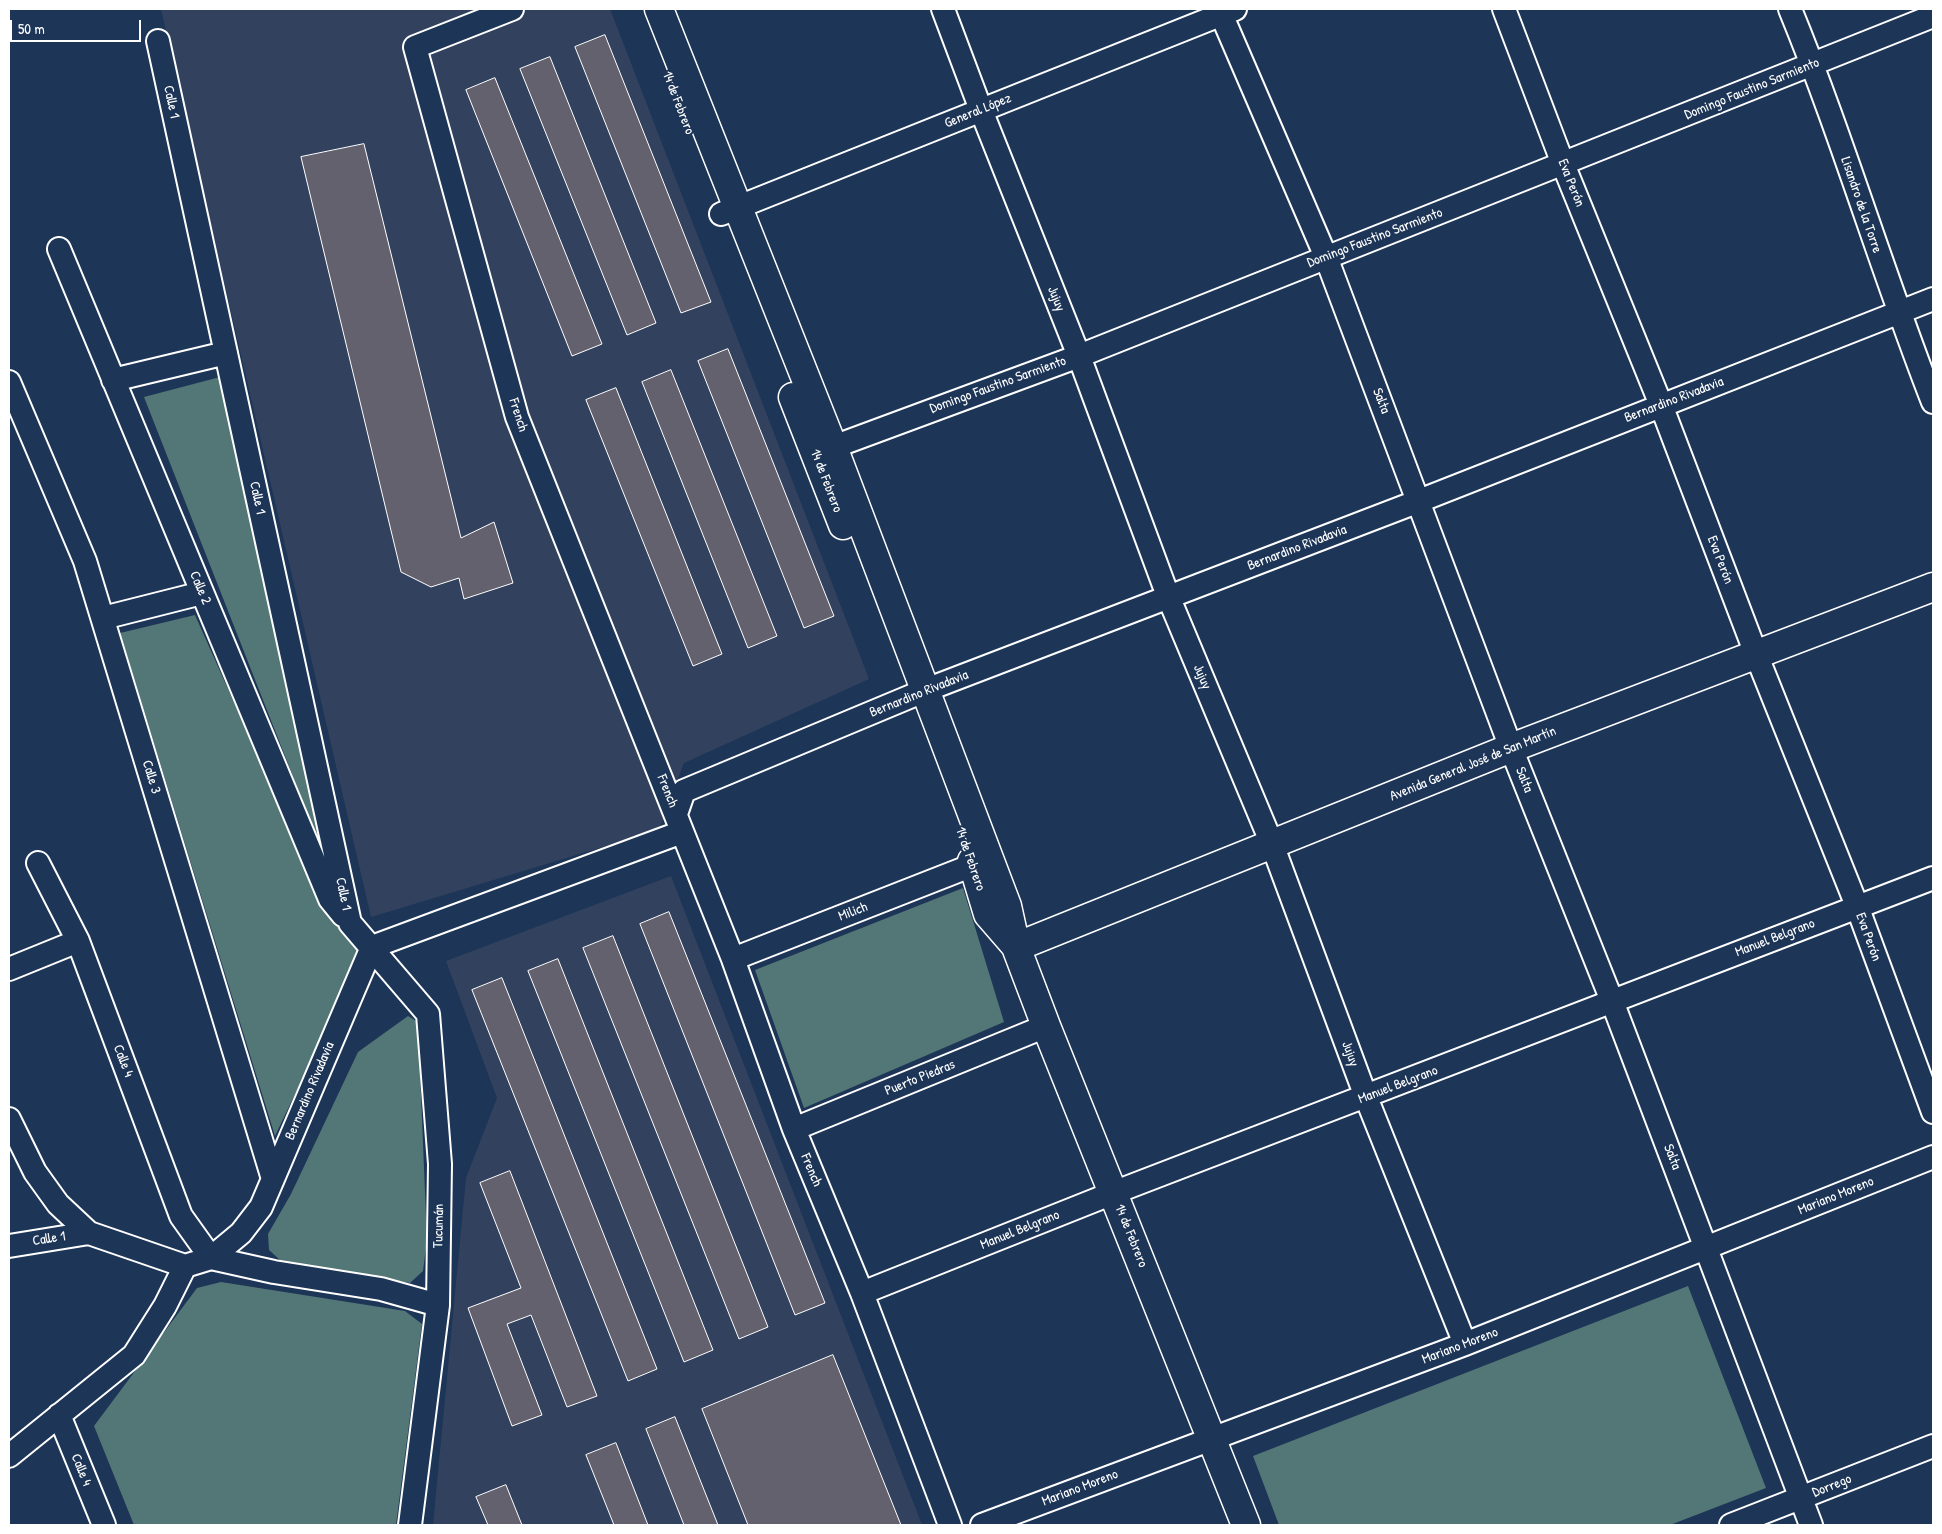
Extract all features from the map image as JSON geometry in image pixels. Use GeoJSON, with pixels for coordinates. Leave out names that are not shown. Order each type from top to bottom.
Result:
{"type":"FeatureCollection","features":[{"type":"Feature","properties":{"kind":"main road","name":"14 de Febrero"},"geometry":{"type":"LineString","coordinates":[[642,9],[729,211],[824,450],[917,694],[1007,906],[1016,947],[1046,1026],[1246,1525]]}},
{"type":"Feature","properties":{"kind":"main road","name":"14 de Febrero"},"geometry":{"type":"LineString","coordinates":[[659,9],[729,211]]}},
{"type":"Feature","properties":{"kind":"main road","name":"Avenida General José de San Martín"},"geometry":{"type":"LineString","coordinates":[[1016,947],[1511,748],[1933,588]]}},
{"type":"Feature","properties":{"kind":"main road","name":"14 de Febrero"},"geometry":{"type":"LineString","coordinates":[[917,694],[988,914],[1016,947]]}},
{"type":"Feature","properties":{"kind":"street","name":"French"},"geometry":{"type":"LineString","coordinates":[[512,9],[419,45],[517,417],[733,959],[794,1130],[862,1293],[950,1525]]}},
{"type":"Feature","properties":{"kind":"street","name":"Jujuy"},"geometry":{"type":"LineString","coordinates":[[943,9],[1079,356],[1168,596],[1272,844],[1366,1097],[1464,1344]]}},
{"type":"Feature","properties":{"kind":"street","name":"Eva Perón"},"geometry":{"type":"LineString","coordinates":[[1504,9],[1563,164],[1661,405],[1756,654],[1857,906],[1933,1112]]}},
{"type":"Feature","properties":{"kind":"street","name":"Lisandro de la Torre"},"geometry":{"type":"LineString","coordinates":[[1790,9],[1813,65],[1898,312],[1933,402]]}},
{"type":"Feature","properties":{"kind":"street","name":"General López"},"geometry":{"type":"LineString","coordinates":[[729,211],[1225,11]]}},
{"type":"Feature","properties":{"kind":"street","name":"Salta"},"geometry":{"type":"LineString","coordinates":[[1225,11],[1326,257],[1511,748],[1612,1001],[1811,1525]]}},
{"type":"Feature","properties":{"kind":"street","name":"Domingo Faustino Sarmiento"},"geometry":{"type":"LineString","coordinates":[[824,450],[1079,356],[1933,16]]}},
{"type":"Feature","properties":{"kind":"street","name":"Calle 1"},"geometry":{"type":"LineString","coordinates":[[158,41],[350,923],[372,947]]}},
{"type":"Feature","properties":{"kind":"street","name":"Calle 2"},"geometry":{"type":"LineString","coordinates":[[60,249],[330,899],[350,923]]}},
{"type":"Feature","properties":{"kind":"street","name":"Bernardino Rivadavia"},"geometry":{"type":"LineString","coordinates":[[679,823],[684,791],[917,694],[1419,501],[1933,299]]}},
{"type":"Feature","properties":{"kind":"street"},"geometry":{"type":"LineString","coordinates":[[113,380],[226,354]]}},
{"type":"Feature","properties":{"kind":"street","name":"Calle 3"},"geometry":{"type":"LineString","coordinates":[[9,382],[86,561],[273,1179]]}},
{"type":"Feature","properties":{"kind":"street"},"geometry":{"type":"LineString","coordinates":[[102,618],[202,593]]}},
{"type":"Feature","properties":{"kind":"street"},"geometry":{"type":"LineString","coordinates":[[372,947],[679,823]]}},
{"type":"Feature","properties":{"kind":"street","name":"Calle 4"},"geometry":{"type":"LineString","coordinates":[[38,863],[78,941],[181,1216],[211,1258]]}},
{"type":"Feature","properties":{"kind":"street","name":"Milich"},"geometry":{"type":"LineString","coordinates":[[733,959],[973,865]]}},
{"type":"Feature","properties":{"kind":"street","name":"Manuel Belgrano"},"geometry":{"type":"LineString","coordinates":[[862,1293],[1113,1193],[1933,878]]}},
{"type":"Feature","properties":{"kind":"street"},"geometry":{"type":"LineString","coordinates":[[9,969],[78,941]]}},
{"type":"Feature","properties":{"kind":"street","name":"Bernardino Rivadavia"},"geometry":{"type":"LineString","coordinates":[[185,1266],[211,1258],[241,1233],[261,1207],[372,947]]}},
{"type":"Feature","properties":{"kind":"street","name":"Tucumán"},"geometry":{"type":"LineString","coordinates":[[372,947],[428,1014],[440,1164],[438,1305],[410,1525]]}},
{"type":"Feature","properties":{"kind":"street","name":"Puerto Piedras"},"geometry":{"type":"LineString","coordinates":[[794,1130],[1046,1026]]}},
{"type":"Feature","properties":{"kind":"street"},"geometry":{"type":"LineString","coordinates":[[9,1119],[36,1172],[58,1204],[89,1233],[185,1266],[164,1306],[134,1355],[9,1456]]}},
{"type":"Feature","properties":{"kind":"street","name":"Mariano Moreno"},"geometry":{"type":"LineString","coordinates":[[982,1525],[1464,1344],[1933,1157]]}},
{"type":"Feature","properties":{"kind":"street","name":"Calle 1"},"geometry":{"type":"LineString","coordinates":[[9,1246],[89,1233]]}},
{"type":"Feature","properties":{"kind":"street"},"geometry":{"type":"LineString","coordinates":[[211,1258],[274,1272],[381,1289],[438,1305]]}},
{"type":"Feature","properties":{"kind":"street","name":"Calle 4"},"geometry":{"type":"LineString","coordinates":[[59,1415],[104,1525]]}},
{"type":"Feature","properties":{"kind":"street","name":"Dorrego"},"geometry":{"type":"LineString","coordinates":[[1731,1525],[1933,1446]]}},
{"type":"Feature","properties":{"kind":"shaded area"},"geometry":{"type":"Polygon","coordinates":[[[161,9],[610,9],[869,679],[684,763],[659,830],[371,917],[161,9]]]}},
{"type":"Feature","properties":{"kind":"shaded area"},"geometry":{"type":"Polygon","coordinates":[[[671,876],[922,1525],[433,1525],[466,1178],[497,1098],[446,961],[671,876]]]}},
{"type":"Feature","properties":{"kind":"green space"},"geometry":{"type":"Polygon","coordinates":[[[220,377],[327,863],[144,397],[220,377]]]}},
{"type":"Feature","properties":{"kind":"green space"},"geometry":{"type":"Polygon","coordinates":[[[195,615],[324,904],[362,954],[275,1136],[120,633],[195,615]]]}},
{"type":"Feature","properties":{"kind":"green space"},"geometry":{"type":"Polygon","coordinates":[[[963,888],[1004,1022],[804,1108],[755,970],[963,888]]]}},
{"type":"Feature","properties":{"kind":"green space"},"geometry":{"type":"Polygon","coordinates":[[[408,1016],[418,1022],[427,1240],[423,1271],[410,1283],[281,1261],[269,1250],[268,1234],[291,1194],[358,1052],[408,1016]]]}},
{"type":"Feature","properties":{"kind":"green space"},"geometry":{"type":"Polygon","coordinates":[[[221,1282],[405,1311],[422,1324],[396,1525],[134,1525],[94,1426],[197,1288],[221,1282]]]}},
{"type":"Feature","properties":{"kind":"green space"},"geometry":{"type":"Polygon","coordinates":[[[1688,1286],[1766,1488],[1670,1525],[1279,1525],[1253,1456],[1688,1286]]]}},
{"type":"Feature","properties":{"kind":"building"},"geometry":{"type":"Polygon","coordinates":[[[605,35],[711,302],[681,313],[575,47],[605,35]]]}},
{"type":"Feature","properties":{"kind":"building"},"geometry":{"type":"Polygon","coordinates":[[[550,57],[656,323],[627,335],[520,69],[550,57]]]}},
{"type":"Feature","properties":{"kind":"building"},"geometry":{"type":"Polygon","coordinates":[[[495,78],[602,344],[572,356],[466,90],[495,78]]]}},
{"type":"Feature","properties":{"kind":"building"},"geometry":{"type":"Polygon","coordinates":[[[364,144],[461,538],[494,522],[513,583],[464,599],[459,578],[431,587],[401,572],[301,157],[364,144]]]}},
{"type":"Feature","properties":{"kind":"building"},"geometry":{"type":"Polygon","coordinates":[[[728,349],[834,616],[804,628],[698,361],[728,349]]]}},
{"type":"Feature","properties":{"kind":"building"},"geometry":{"type":"Polygon","coordinates":[[[671,370],[777,636],[748,648],[642,382],[671,370]]]}},
{"type":"Feature","properties":{"kind":"building"},"geometry":{"type":"Polygon","coordinates":[[[616,388],[722,654],[693,666],[586,400],[616,388]]]}},
{"type":"Feature","properties":{"kind":"building"},"geometry":{"type":"Polygon","coordinates":[[[669,912],[825,1303],[795,1315],[640,924],[669,912]]]}},
{"type":"Feature","properties":{"kind":"building"},"geometry":{"type":"Polygon","coordinates":[[[613,936],[768,1327],[739,1339],[583,948],[613,936]]]}},
{"type":"Feature","properties":{"kind":"building"},"geometry":{"type":"Polygon","coordinates":[[[558,959],[713,1350],[684,1362],[528,971],[558,959]]]}},
{"type":"Feature","properties":{"kind":"building"},"geometry":{"type":"Polygon","coordinates":[[[502,978],[657,1369],[628,1381],[472,990],[502,978]]]}},
{"type":"Feature","properties":{"kind":"building"},"geometry":{"type":"Polygon","coordinates":[[[510,1171],[597,1396],[567,1407],[531,1315],[507,1324],[542,1415],[512,1426],[468,1308],[521,1288],[480,1183],[510,1171]]]}},
{"type":"Feature","properties":{"kind":"building"},"geometry":{"type":"Polygon","coordinates":[[[833,1355],[901,1525],[748,1525],[702,1409],[833,1355]]]}},
{"type":"Feature","properties":{"kind":"building"},"geometry":{"type":"Polygon","coordinates":[[[675,1417],[718,1525],[684,1525],[646,1429],[675,1417]]]}},
{"type":"Feature","properties":{"kind":"building"},"geometry":{"type":"Polygon","coordinates":[[[616,1443],[648,1525],[614,1525],[586,1455],[616,1443]]]}},
{"type":"Feature","properties":{"kind":"building"},"geometry":{"type":"Polygon","coordinates":[[[506,1485],[522,1525],[488,1525],[476,1497],[506,1485]]]}}]}
